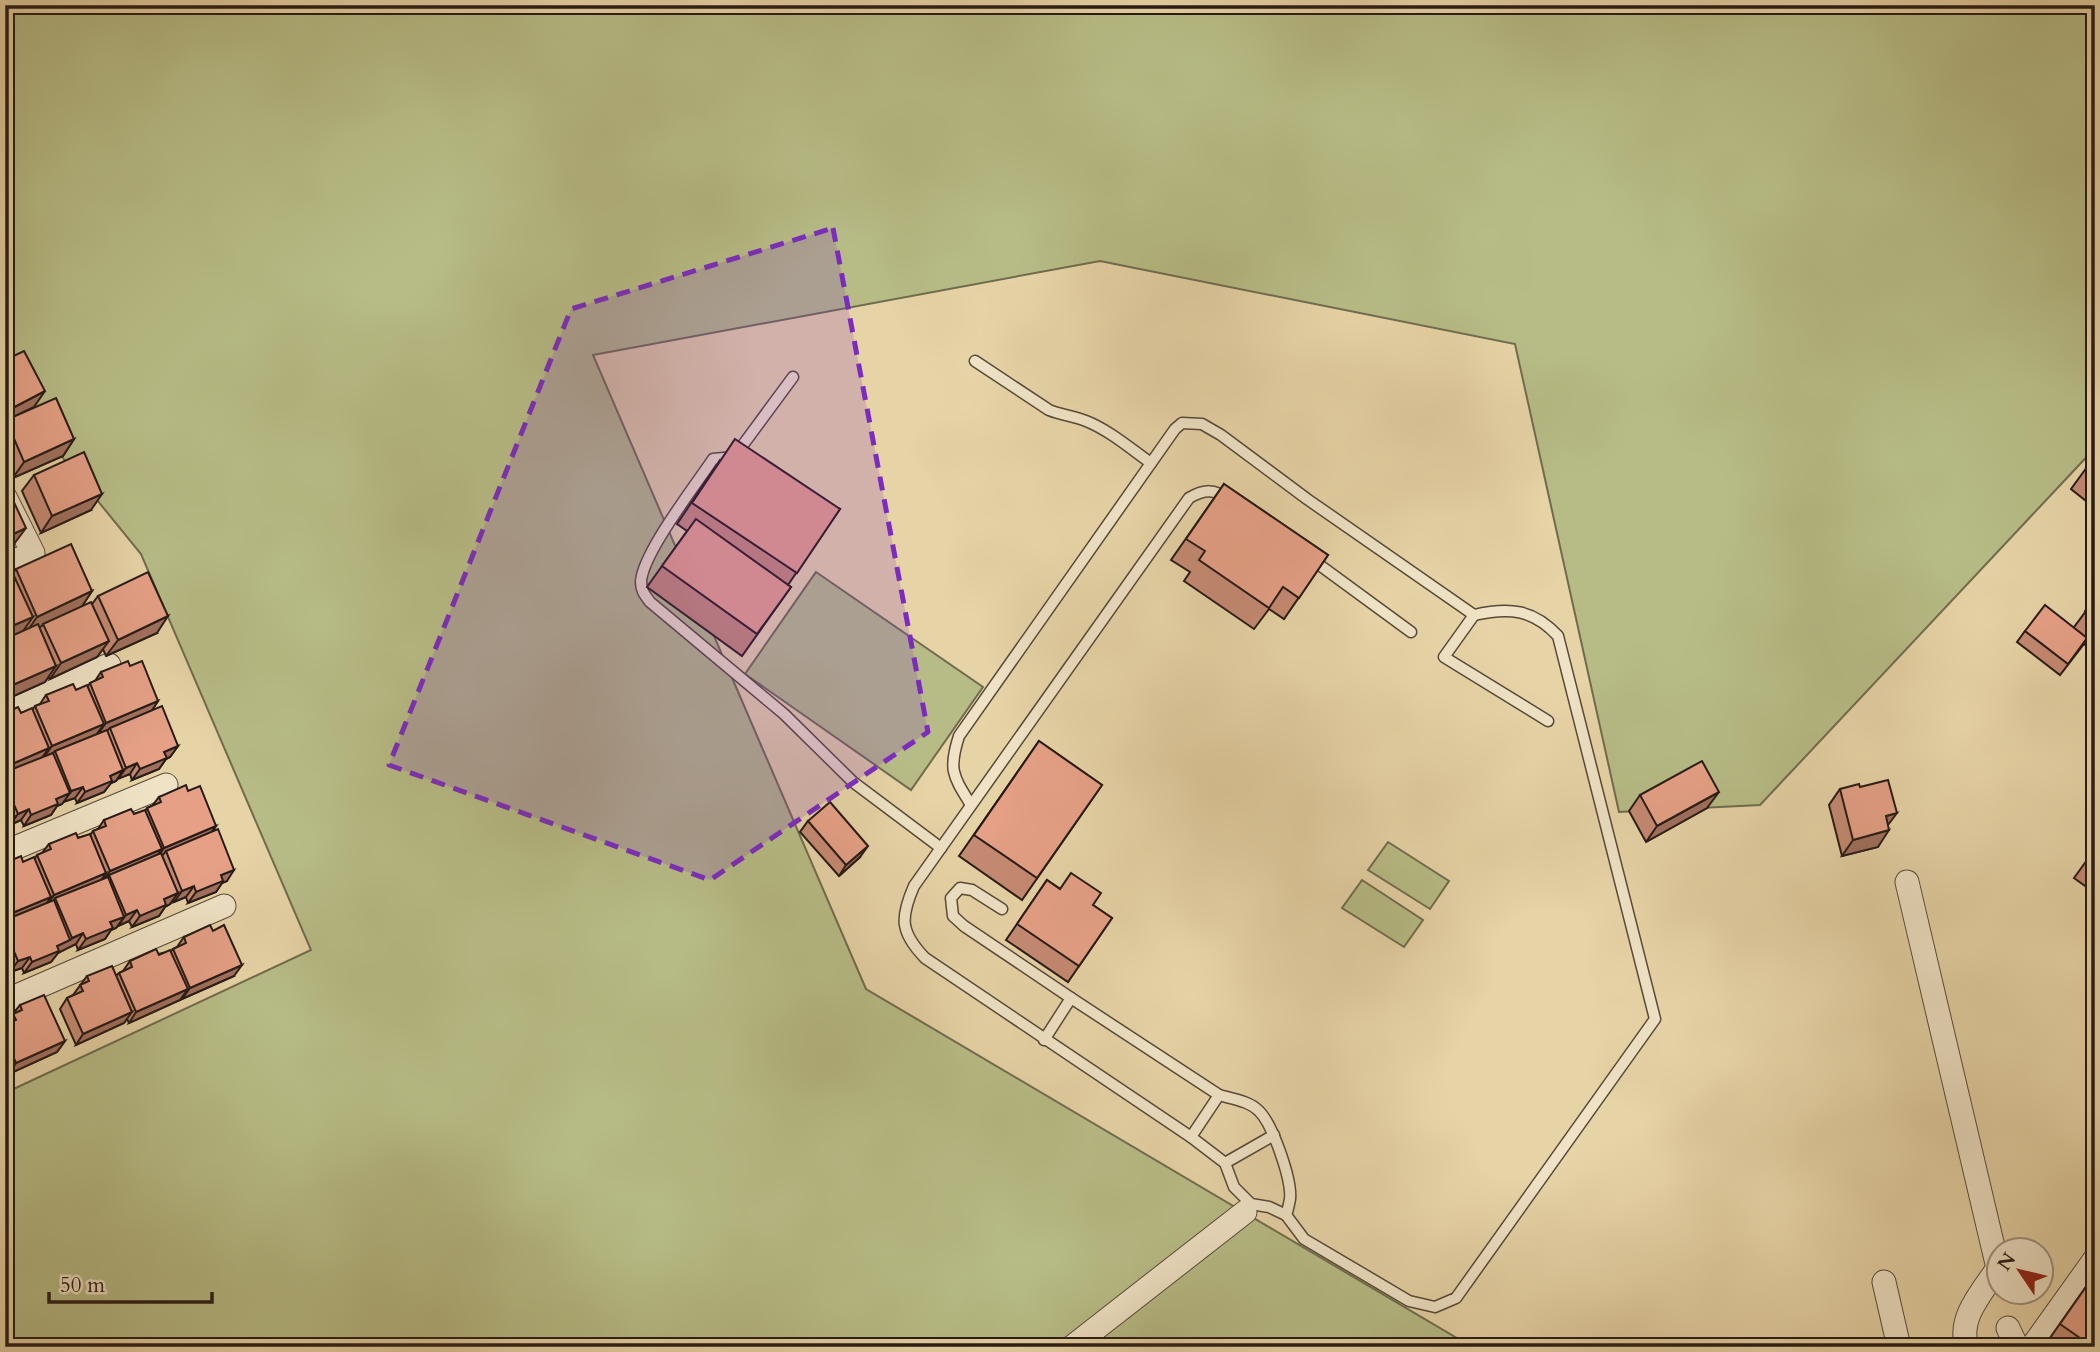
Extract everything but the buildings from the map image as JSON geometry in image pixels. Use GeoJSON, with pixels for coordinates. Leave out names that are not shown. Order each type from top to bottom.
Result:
{"type":"FeatureCollection","features":[{"type":"Feature","properties":{"kind":"street"},"geometry":{"type":"LineString","coordinates":[[5,497],[33,553],[5,565]]}},
{"type":"Feature","properties":{"kind":"street"},"geometry":{"type":"LineString","coordinates":[[5,710],[110,665]]}},
{"type":"Feature","properties":{"kind":"street"},"geometry":{"type":"LineString","coordinates":[[5,852],[166,785]]}},
{"type":"Feature","properties":{"kind":"street"},"geometry":{"type":"LineString","coordinates":[[1907,882],[1998,1268],[1967,1315],[1967,1347]]}},
{"type":"Feature","properties":{"kind":"street"},"geometry":{"type":"LineString","coordinates":[[5,1001],[224,906]]}},
{"type":"Feature","properties":{"kind":"street"},"geometry":{"type":"LineString","coordinates":[[1072,1347],[1248,1208]]}},
{"type":"Feature","properties":{"kind":"street"},"geometry":{"type":"LineString","coordinates":[[2032,1347],[2095,1259]]}},
{"type":"Feature","properties":{"kind":"street"},"geometry":{"type":"LineString","coordinates":[[1884,1282],[1899,1347]]}},
{"type":"Feature","properties":{"kind":"lane"},"geometry":{"type":"LineString","coordinates":[[975,361],[1049,410],[1062,416],[1083,419],[1097,426],[1151,463]]}},
{"type":"Feature","properties":{"kind":"lane"},"geometry":{"type":"LineString","coordinates":[[793,377],[734,457],[713,459],[649,556],[641,581],[643,593],[650,602],[784,714],[853,782],[941,848]]}},
{"type":"Feature","properties":{"kind":"lane"},"geometry":{"type":"LineString","coordinates":[[971,805],[954,777],[952,755],[958,736],[1182,422],[1202,425],[1221,435],[1307,499],[1474,615]]}},
{"type":"Feature","properties":{"kind":"lane"},"geometry":{"type":"LineString","coordinates":[[1243,509],[1210,490],[1189,498],[914,886],[905,906],[904,924],[911,943],[925,958],[1191,1137],[1225,1163],[1234,1186],[1248,1208],[1269,1207],[1286,1215],[1304,1240],[1409,1301],[1435,1307],[1456,1298],[1655,1019],[1558,636],[1549,625],[1517,611],[1499,609],[1474,615],[1444,657],[1548,721]]}},
{"type":"Feature","properties":{"kind":"lane"},"geometry":{"type":"LineString","coordinates":[[1299,550],[1411,632]]}},
{"type":"Feature","properties":{"kind":"lane"},"geometry":{"type":"LineString","coordinates":[[1002,909],[972,890],[960,888],[951,898],[953,916],[964,926],[1219,1095],[1248,1103],[1261,1112],[1275,1135],[1287,1178],[1290,1197],[1286,1215]]}},
{"type":"Feature","properties":{"kind":"lane"},"geometry":{"type":"LineString","coordinates":[[1044,1040],[1071,998]]}},
{"type":"Feature","properties":{"kind":"lane"},"geometry":{"type":"LineString","coordinates":[[1191,1137],[1219,1095]]}},
{"type":"Feature","properties":{"kind":"lane"},"geometry":{"type":"LineString","coordinates":[[1225,1163],[1275,1135]]}},
{"type":"Feature","properties":{"kind":"highlighted area"},"geometry":{"type":"Polygon","coordinates":[[[833,228],[928,732],[710,880],[389,765],[571,309],[833,228]]]}},
{"type":"Feature","properties":{"kind":"green space"},"geometry":{"type":"Polygon","coordinates":[[[5,5],[2095,5],[2095,448],[1760,805],[1619,812],[1515,344],[1100,261],[593,355],[866,989],[1472,1347],[5,1347],[5,1093],[311,950],[141,554],[5,387],[5,5]]]}},
{"type":"Feature","properties":{"kind":"green space"},"geometry":{"type":"Polygon","coordinates":[[[816,572],[983,687],[911,790],[745,674],[816,572]]]}},
{"type":"Feature","properties":{"kind":"green space"},"geometry":{"type":"Polygon","coordinates":[[[1388,842],[1449,881],[1430,909],[1368,870],[1388,842]]]}},
{"type":"Feature","properties":{"kind":"green space"},"geometry":{"type":"Polygon","coordinates":[[[1362,880],[1423,920],[1404,947],[1342,908],[1362,880]]]}}]}
